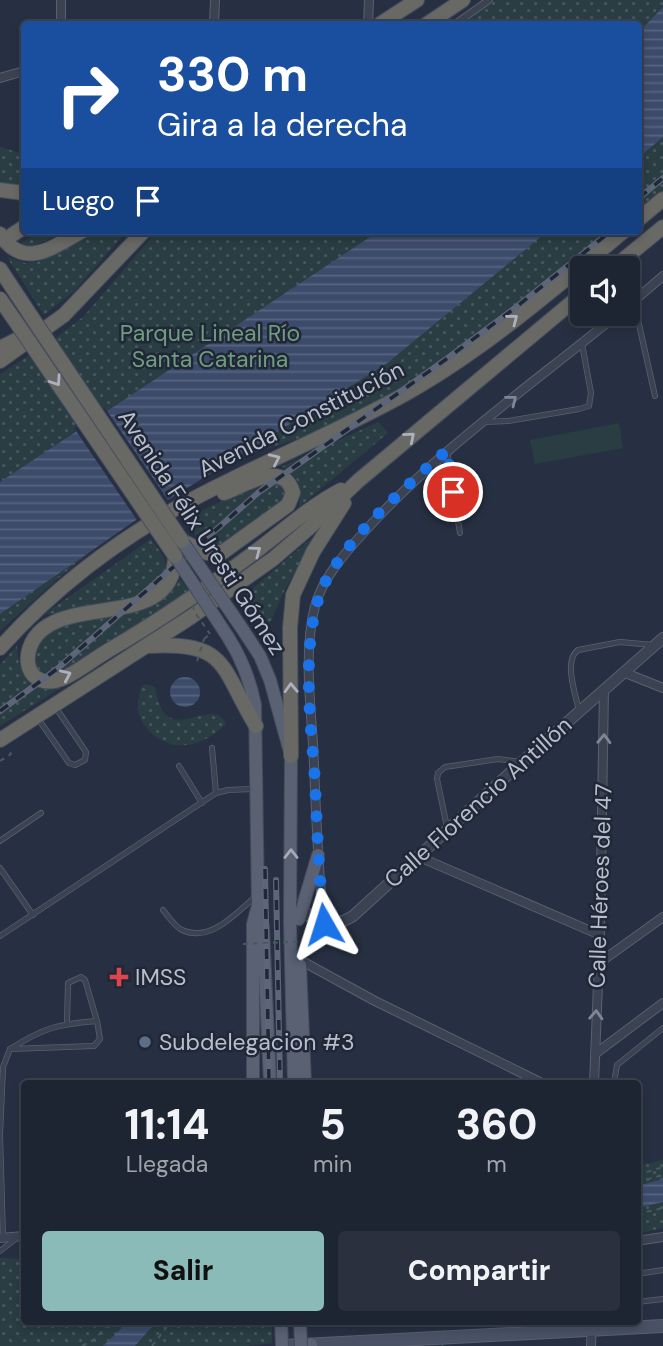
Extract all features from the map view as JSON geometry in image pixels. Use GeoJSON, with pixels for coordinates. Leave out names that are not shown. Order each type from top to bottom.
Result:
{"type":"FeatureCollection","features":[{"type":"Feature","properties":{"kind":"highway"},"geometry":{"type":"LineString","coordinates":[[385,21],[417,0]]}},
{"type":"Feature","properties":{"kind":"highway"},"geometry":{"type":"LineString","coordinates":[[432,21],[463,0]]}},
{"type":"Feature","properties":{"kind":"highway"},"geometry":{"type":"LineString","coordinates":[[0,190],[21,193]]}},
{"type":"Feature","properties":{"kind":"highway"},"geometry":{"type":"LineString","coordinates":[[642,216],[663,199]]}},
{"type":"Feature","properties":{"kind":"highway"},"geometry":{"type":"LineString","coordinates":[[628,256],[663,227]]}},
{"type":"Feature","properties":{"kind":"highway"},"geometry":{"type":"LineString","coordinates":[[12,232],[16,252],[32,254],[47,250],[75,235]]}},
{"type":"Feature","properties":{"kind":"highway"},"geometry":{"type":"LineString","coordinates":[[0,361],[64,315],[140,235]]}},
{"type":"Feature","properties":{"kind":"highway","name":"Avenida Constitución"},"geometry":{"type":"LineString","coordinates":[[0,648],[40,607],[81,572],[132,536],[192,500],[408,392],[485,341],[619,235]]}},
{"type":"Feature","properties":{"kind":"highway","name":"Avenida Félix Uresti Gómez"},"geometry":{"type":"LineString","coordinates":[[0,269],[182,541]]}},
{"type":"Feature","properties":{"kind":"highway","name":"Avenida Félix Uresti Gómez"},"geometry":{"type":"LineString","coordinates":[[1,303],[175,556]]}},
{"type":"Feature","properties":{"kind":"highway"},"geometry":{"type":"LineString","coordinates":[[0,740],[147,646],[273,559],[358,481],[570,304]]}},
{"type":"Feature","properties":{"kind":"highway"},"geometry":{"type":"LineString","coordinates":[[0,348],[64,315]]}},
{"type":"Feature","properties":{"kind":"highway"},"geometry":{"type":"LineString","coordinates":[[182,541],[207,553],[223,552],[288,505],[293,493],[291,485],[279,475],[260,478],[220,494],[192,500]]}},
{"type":"Feature","properties":{"kind":"highway"},"geometry":{"type":"LineString","coordinates":[[175,556],[170,581],[156,596],[139,603],[69,617],[47,626],[32,640],[28,649],[27,665],[34,676],[41,679],[62,678],[149,627],[314,507],[358,481]]}},
{"type":"Feature","properties":{"kind":"highway"},"geometry":{"type":"LineString","coordinates":[[291,756],[290,628],[293,595],[313,552],[358,481]]}},
{"type":"Feature","properties":{"kind":"highway"},"geometry":{"type":"LineString","coordinates":[[147,646],[184,644],[207,651],[225,669],[256,726]]}},
{"type":"Feature","properties":{"kind":"main road","name":"Avenida Félix Uresti Gómez"},"geometry":{"type":"LineString","coordinates":[[182,541],[260,656],[270,680],[291,756],[291,892],[297,916],[294,1080]]}},
{"type":"Feature","properties":{"kind":"main road","name":"Avenida Félix Uresti Gómez"},"geometry":{"type":"LineString","coordinates":[[175,556],[243,660],[251,682],[256,726],[258,900],[262,928],[270,1080]]}},
{"type":"Feature","properties":{"kind":"main road"},"geometry":{"type":"LineString","coordinates":[[305,1080],[297,916],[318,855]]}},
{"type":"Feature","properties":{"kind":"main road"},"geometry":{"type":"LineString","coordinates":[[253,1080],[253,924],[258,900]]}},
{"type":"Feature","properties":{"kind":"main road"},"geometry":{"type":"LineString","coordinates":[[281,1325],[284,1346],[459,1341],[592,1326],[663,1326]]}},
{"type":"Feature","properties":{"kind":"main road"},"geometry":{"type":"LineString","coordinates":[[301,1325],[307,1345]]}},
{"type":"Feature","properties":{"kind":"street"},"geometry":{"type":"LineString","coordinates":[[61,0],[61,21]]}},
{"type":"Feature","properties":{"kind":"street"},"geometry":{"type":"LineString","coordinates":[[214,21],[215,0]]}},
{"type":"Feature","properties":{"kind":"street"},"geometry":{"type":"LineString","coordinates":[[368,21],[369,0]]}},
{"type":"Feature","properties":{"kind":"street"},"geometry":{"type":"LineString","coordinates":[[459,21],[489,0]]}},
{"type":"Feature","properties":{"kind":"street"},"geometry":{"type":"LineString","coordinates":[[0,78],[21,72]]}},
{"type":"Feature","properties":{"kind":"street"},"geometry":{"type":"LineString","coordinates":[[640,296],[663,276]]}},
{"type":"Feature","properties":{"kind":"street"},"geometry":{"type":"LineString","coordinates":[[291,892],[297,916],[324,924],[318,855],[310,650],[316,604],[327,578],[345,553],[394,499],[447,450],[603,326]]}},
{"type":"Feature","properties":{"kind":"street","name":"Calle Florencio Antillón"},"geometry":{"type":"LineString","coordinates":[[324,924],[343,922],[353,916],[659,641]]}},
{"type":"Feature","properties":{"kind":"street"},"geometry":{"type":"LineString","coordinates":[[623,672],[663,688]]}},
{"type":"Feature","properties":{"kind":"street","name":"Calle Héroes del 47"},"geometry":{"type":"LineString","coordinates":[[594,1080],[600,935],[604,689]]}},
{"type":"Feature","properties":{"kind":"street"},"geometry":{"type":"LineString","coordinates":[[417,856],[600,935]]}},
{"type":"Feature","properties":{"kind":"street"},"geometry":{"type":"LineString","coordinates":[[599,964],[663,917]]}},
{"type":"Feature","properties":{"kind":"street"},"geometry":{"type":"LineString","coordinates":[[300,960],[375,1001],[536,1080]]}},
{"type":"Feature","properties":{"kind":"street"},"geometry":{"type":"LineString","coordinates":[[595,1054],[663,1003]]}},
{"type":"Feature","properties":{"kind":"street"},"geometry":{"type":"LineString","coordinates":[[2,1238],[21,1237]]}},
{"type":"Feature","properties":{"kind":"street"},"geometry":{"type":"LineString","coordinates":[[643,1240],[663,1237]]}},
{"type":"Feature","properties":{"kind":"street"},"geometry":{"type":"LineString","coordinates":[[591,1346],[592,1326]]}},
{"type":"Feature","properties":{"kind":"lane"},"geometry":{"type":"LineString","coordinates":[[636,326],[654,396]]}},
{"type":"Feature","properties":{"kind":"lane"},"geometry":{"type":"LineString","coordinates":[[483,422],[579,410],[589,406],[591,393],[582,344]]}},
{"type":"Feature","properties":{"kind":"lane"},"geometry":{"type":"LineString","coordinates":[[447,450],[460,533]]}},
{"type":"Feature","properties":{"kind":"lane"},"geometry":{"type":"LineString","coordinates":[[579,711],[570,663],[573,653],[620,642],[659,641]]}},
{"type":"Feature","properties":{"kind":"lane"},"geometry":{"type":"LineString","coordinates":[[36,716],[69,763],[78,764],[85,760],[86,752],[54,705]]}},
{"type":"Feature","properties":{"kind":"lane"},"geometry":{"type":"LineString","coordinates":[[212,748],[216,793]]}},
{"type":"Feature","properties":{"kind":"lane"},"geometry":{"type":"LineString","coordinates":[[447,829],[437,779],[441,770],[445,767],[498,759],[522,762]]}},
{"type":"Feature","properties":{"kind":"lane"},"geometry":{"type":"LineString","coordinates":[[179,766],[202,803]]}},
{"type":"Feature","properties":{"kind":"lane"},"geometry":{"type":"LineString","coordinates":[[0,936],[216,793],[255,789]]}},
{"type":"Feature","properties":{"kind":"lane"},"geometry":{"type":"LineString","coordinates":[[0,841],[41,813]]}},
{"type":"Feature","properties":{"kind":"lane"},"geometry":{"type":"LineString","coordinates":[[0,868],[33,915]]}},
{"type":"Feature","properties":{"kind":"lane"},"geometry":{"type":"LineString","coordinates":[[163,910],[180,930],[208,932],[223,925],[258,900]]}},
{"type":"Feature","properties":{"kind":"lane"},"geometry":{"type":"LineString","coordinates":[[10,1049],[94,1046],[100,1039],[97,1021],[85,980],[81,977],[68,983],[67,1023]]}},
{"type":"Feature","properties":{"kind":"lane"},"geometry":{"type":"LineString","coordinates":[[2,1238],[0,1135],[3,1067],[10,1049],[46,1028],[97,1021]]}},
{"type":"Feature","properties":{"kind":"lane"},"geometry":{"type":"LineString","coordinates":[[614,1080],[617,1065],[663,1028]]}},
{"type":"Feature","properties":{"kind":"lane"},"geometry":{"type":"LineString","coordinates":[[0,1251],[21,1237]]}},
{"type":"Feature","properties":{"kind":"lane"},"geometry":{"type":"LineString","coordinates":[[641,1273],[663,1270]]}},
{"type":"Feature","properties":{"kind":"lane"},"geometry":{"type":"LineString","coordinates":[[641,1302],[663,1299]]}},
{"type":"Feature","properties":{"kind":"path"},"geometry":{"type":"LineString","coordinates":[[197,661],[204,639],[210,634]]}},
{"type":"Feature","properties":{"kind":"path"},"geometry":{"type":"LineString","coordinates":[[0,761],[11,754]]}},
{"type":"Feature","properties":{"kind":"path"},"geometry":{"type":"LineString","coordinates":[[243,944],[334,940]]}},
{"type":"Feature","properties":{"kind":"path"},"geometry":{"type":"LineString","coordinates":[[641,1174],[663,1167]]}},
{"type":"Feature","properties":{"kind":"path"},"geometry":{"type":"LineString","coordinates":[[641,1181],[663,1175]]}},
{"type":"Feature","properties":{"kind":"path"},"geometry":{"type":"LineString","coordinates":[[641,1213],[663,1208]]}},
{"type":"Feature","properties":{"kind":"path"},"geometry":{"type":"LineString","coordinates":[[82,1346],[95,1339],[107,1325]]}},
{"type":"Feature","properties":{"kind":"path"},"geometry":{"type":"LineString","coordinates":[[152,1346],[168,1325]]}},
{"type":"Feature","properties":{"kind":"path"},"geometry":{"type":"LineString","coordinates":[[442,1325],[442,1346]]}},
{"type":"Feature","properties":{"kind":"green space"},"geometry":{"type":"Polygon","coordinates":[[[496,0],[663,0],[663,190],[642,208],[642,21],[468,21],[496,0]]]}},
{"type":"Feature","properties":{"kind":"green space"},"geometry":{"type":"Polygon","coordinates":[[[0,147],[21,153],[21,187],[0,186],[0,147]]]}},
{"type":"Feature","properties":{"kind":"green space"},"geometry":{"type":"Polygon","coordinates":[[[34,235],[57,235],[29,248],[20,244],[34,235]]]}},
{"type":"Feature","properties":{"kind":"green space"},"geometry":{"type":"Polygon","coordinates":[[[86,235],[123,235],[74,291],[44,315],[7,257],[25,263],[38,262],[86,235]]]}},
{"type":"Feature","properties":{"kind":"green space","name":"Parque Lineal Río Santa Catarina"},"geometry":{"type":"Polygon","coordinates":[[[154,235],[609,235],[583,256],[570,256],[570,267],[530,299],[404,390],[335,427],[212,466],[107,538],[0,631],[0,374],[84,316],[154,235]]]}},
{"type":"Feature","properties":{"kind":"green space"},"geometry":{"type":"Polygon","coordinates":[[[378,422],[388,433],[299,507],[300,494],[296,478],[281,467],[378,422]]]}},
{"type":"Feature","properties":{"kind":"green space"},"geometry":{"type":"Polygon","coordinates":[[[619,423],[623,448],[535,464],[530,440],[619,423]]]}},
{"type":"Feature","properties":{"kind":"green space"},"geometry":{"type":"Polygon","coordinates":[[[273,480],[284,488],[282,502],[223,547],[205,548],[183,519],[263,482],[273,480]]]}},
{"type":"Feature","properties":{"kind":"green space"},"geometry":{"type":"Polygon","coordinates":[[[320,531],[285,589],[271,621],[267,625],[258,624],[241,598],[320,531]]]}},
{"type":"Feature","properties":{"kind":"green space"},"geometry":{"type":"Polygon","coordinates":[[[151,539],[163,556],[166,567],[162,579],[151,589],[115,603],[43,615],[151,539]]]}},
{"type":"Feature","properties":{"kind":"green space"},"geometry":{"type":"Polygon","coordinates":[[[180,579],[191,593],[63,672],[49,673],[35,668],[34,652],[48,635],[65,625],[85,619],[147,607],[165,596],[180,579]]]}},
{"type":"Feature","properties":{"kind":"green space"},"geometry":{"type":"Polygon","coordinates":[[[17,645],[20,664],[28,678],[42,685],[62,687],[0,726],[0,665],[17,645]]]}},
{"type":"Feature","properties":{"kind":"green space"},"geometry":{"type":"Polygon","coordinates":[[[145,684],[155,687],[160,707],[168,717],[178,720],[210,714],[219,716],[226,724],[209,737],[190,745],[171,744],[161,740],[147,728],[139,712],[141,687],[145,684]]]}},
{"type":"Feature","properties":{"kind":"green space"},"geometry":{"type":"Polygon","coordinates":[[[663,1160],[663,1228],[641,1233],[641,1165],[663,1160]]]}},
{"type":"Feature","properties":{"kind":"green space"},"geometry":{"type":"Polygon","coordinates":[[[0,1258],[21,1259],[21,1325],[272,1325],[272,1343],[247,1346],[0,1346],[0,1258]]]}},
{"type":"Feature","properties":{"kind":"water"},"geometry":{"type":"Polygon","coordinates":[[[663,7],[663,137],[642,154],[642,29],[663,7]]]}},
{"type":"Feature","properties":{"kind":"water"},"geometry":{"type":"Polygon","coordinates":[[[373,235],[543,235],[386,364],[136,520],[0,614],[0,482],[373,235]]]}},
{"type":"Feature","properties":{"kind":"water"},"geometry":{"type":"Polygon","coordinates":[[[185,677],[196,681],[200,692],[196,703],[185,707],[174,703],[170,692],[174,681],[185,677]]]}},
{"type":"Feature","properties":{"kind":"water"},"geometry":{"type":"Polygon","coordinates":[[[663,1179],[663,1202],[641,1207],[641,1185],[663,1179]]]}},
{"type":"Feature","properties":{"kind":"water"},"geometry":{"type":"Polygon","coordinates":[[[125,1325],[153,1325],[135,1346],[103,1346],[125,1325]]]}},
{"type":"Feature","properties":{"kind":"pier"},"geometry":{"type":"Polygon","coordinates":[[[105,408],[170,503],[139,523],[74,428],[105,408]]]}},
{"type":"Feature","properties":{"kind":"railway"},"geometry":{"type":"LineString","coordinates":[[642,196],[663,178]]}},
{"type":"Feature","properties":{"kind":"railway"},"geometry":{"type":"LineString","coordinates":[[0,711],[57,669],[259,492],[445,360],[606,235]]}},
{"type":"Feature","properties":{"kind":"railway"},"geometry":{"type":"LineString","coordinates":[[265,869],[269,1080]]}},
{"type":"Feature","properties":{"kind":"railway"},"geometry":{"type":"LineString","coordinates":[[276,880],[280,1080]]}},
{"type":"Feature","properties":{"kind":"railway"},"geometry":{"type":"LineString","coordinates":[[278,1325],[279,1346]]}},
{"type":"Feature","properties":{"kind":"place","name":"IMSS"},"geometry":{"type":"Point","coordinates":[119,977]}},
{"type":"Feature","properties":{"kind":"place","name":"Subdelegacion #3"},"geometry":{"type":"Point","coordinates":[145,1042]}},
{"type":"Feature","properties":{"kind":"route"},"geometry":{"type":"LineString","coordinates":[[324,924],[310,682],[310,650],[316,604],[327,578],[345,553],[394,499],[447,450],[453,492]]}}]}
